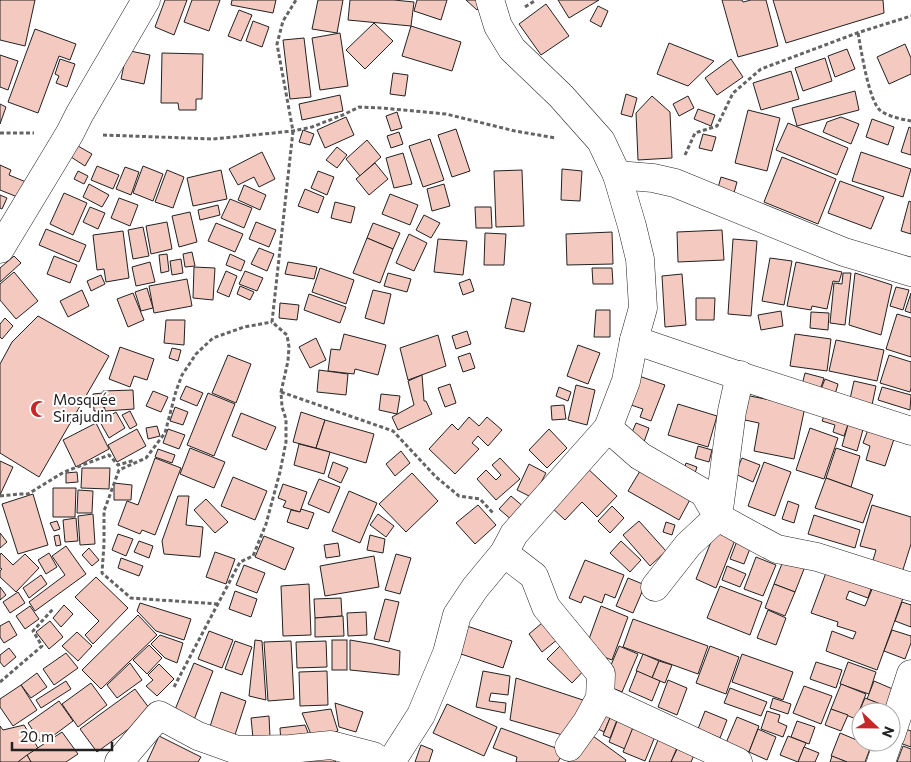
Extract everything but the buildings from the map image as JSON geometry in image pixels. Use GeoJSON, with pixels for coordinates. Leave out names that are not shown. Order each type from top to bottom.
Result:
{"type":"FeatureCollection","features":[{"type":"Feature","properties":{"kind":"street"},"geometry":{"type":"LineString","coordinates":[[0,249],[70,133],[146,0]]}},
{"type":"Feature","properties":{"kind":"street"},"geometry":{"type":"LineString","coordinates":[[391,762],[421,714],[447,653],[457,615],[509,544],[608,428],[626,381],[634,340],[643,308],[640,259],[617,175],[601,141],[561,96],[512,49],[498,26],[490,0]]}},
{"type":"Feature","properties":{"kind":"street"},"geometry":{"type":"LineString","coordinates":[[617,175],[653,178],[675,183],[844,252],[911,272]]}},
{"type":"Feature","properties":{"kind":"street"},"geometry":{"type":"LineString","coordinates":[[634,340],[911,431]]}},
{"type":"Feature","properties":{"kind":"street"},"geometry":{"type":"LineString","coordinates":[[655,587],[688,545],[718,517],[732,411],[740,375]]}},
{"type":"Feature","properties":{"kind":"street"},"geometry":{"type":"LineString","coordinates":[[608,428],[640,456],[704,493],[718,517],[777,549],[817,557],[911,587]]}},
{"type":"Feature","properties":{"kind":"street"},"geometry":{"type":"LineString","coordinates":[[509,544],[534,576],[546,607],[601,674],[600,698],[587,722],[569,747]]}},
{"type":"Feature","properties":{"kind":"street"},"geometry":{"type":"LineString","coordinates":[[901,704],[911,674]]}},
{"type":"Feature","properties":{"kind":"street"},"geometry":{"type":"LineString","coordinates":[[600,698],[738,762]]}},
{"type":"Feature","properties":{"kind":"street"},"geometry":{"type":"LineString","coordinates":[[119,762],[159,715],[198,736],[237,750],[290,749],[332,745],[373,756],[382,762]]}},
{"type":"Feature","properties":{"kind":"path"},"geometry":{"type":"LineString","coordinates":[[272,322],[293,131],[278,44],[283,21],[296,0]]}},
{"type":"Feature","properties":{"kind":"path"},"geometry":{"type":"LineString","coordinates":[[675,183],[685,153],[695,133],[717,126],[733,93],[761,69],[858,33],[911,16]]}},
{"type":"Feature","properties":{"kind":"path"},"geometry":{"type":"LineString","coordinates":[[858,33],[870,93],[880,110],[911,122]]}},
{"type":"Feature","properties":{"kind":"path"},"geometry":{"type":"LineString","coordinates":[[0,133],[70,133],[213,139],[293,131],[345,114],[359,106],[446,114],[515,131],[578,141],[601,141]]}},
{"type":"Feature","properties":{"kind":"path"},"geometry":{"type":"LineString","coordinates":[[159,715],[240,562],[253,556],[266,524],[286,442],[286,419],[282,407],[281,392],[289,347],[287,335],[272,322]]}},
{"type":"Feature","properties":{"kind":"path"},"geometry":{"type":"LineString","coordinates":[[218,604],[131,598],[102,573],[104,511],[119,470],[146,458],[166,432],[182,375],[196,354],[213,338],[244,327],[272,322]]}},
{"type":"Feature","properties":{"kind":"path"},"geometry":{"type":"LineString","coordinates":[[281,392],[393,431],[436,477],[459,496],[480,499],[509,544]]}},
{"type":"Feature","properties":{"kind":"path"},"geometry":{"type":"LineString","coordinates":[[0,496],[28,494],[64,472],[109,455],[118,465],[146,458]]}},
{"type":"Feature","properties":{"kind":"path"},"geometry":{"type":"LineString","coordinates":[[0,682],[42,646],[32,631],[53,609]]}},
{"type":"Feature","properties":{"kind":"place","name":"Mosquée Sirajudin"},"geometry":{"type":"Point","coordinates":[39,409]}}]}
